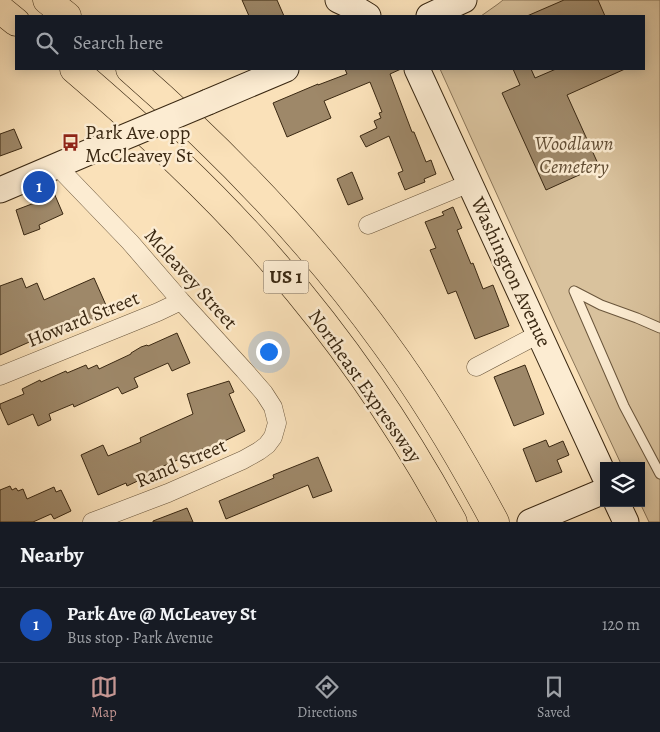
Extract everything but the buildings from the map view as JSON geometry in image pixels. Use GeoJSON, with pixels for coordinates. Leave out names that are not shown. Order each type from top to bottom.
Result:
{"type":"FeatureCollection","features":[{"type":"Feature","properties":{"kind":"highway"},"geometry":{"type":"LineString","coordinates":[[47,0],[66,15]]}},
{"type":"Feature","properties":{"kind":"highway"},"geometry":{"type":"LineString","coordinates":[[0,9],[15,21]]}},
{"type":"Feature","properties":{"kind":"highway","name":"Northeast Expressway"},"geometry":{"type":"LineString","coordinates":[[75,70],[122,110],[191,175],[238,223],[312,308],[346,353],[410,447],[453,522]]}},
{"type":"Feature","properties":{"kind":"highway","name":"Northeast Expressway"},"geometry":{"type":"LineString","coordinates":[[131,70],[174,108],[276,209],[350,296],[417,389],[447,437],[494,522]]}},
{"type":"Feature","properties":{"kind":"street"},"geometry":{"type":"LineString","coordinates":[[338,0],[366,15]]}},
{"type":"Feature","properties":{"kind":"street"},"geometry":{"type":"LineString","coordinates":[[431,15],[464,0]]}},
{"type":"Feature","properties":{"kind":"street"},"geometry":{"type":"LineString","coordinates":[[0,190],[284,70]]}},
{"type":"Feature","properties":{"kind":"street","name":"Washington Avenue"},"geometry":{"type":"LineString","coordinates":[[417,70],[600,466]]}},
{"type":"Feature","properties":{"kind":"street","name":"Mcleavey Street"},"geometry":{"type":"LineString","coordinates":[[57,166],[130,242],[264,393],[273,407],[277,423],[276,428]]}},
{"type":"Feature","properties":{"kind":"street"},"geometry":{"type":"LineString","coordinates":[[368,225],[470,183]]}},
{"type":"Feature","properties":{"kind":"street","name":"Howard Street"},"geometry":{"type":"LineString","coordinates":[[0,376],[181,301]]}},
{"type":"Feature","properties":{"kind":"street"},"geometry":{"type":"LineString","coordinates":[[476,366],[539,334]]}},
{"type":"Feature","properties":{"kind":"street","name":"Rand Street"},"geometry":{"type":"LineString","coordinates":[[92,522],[168,493],[243,460],[267,445],[273,437],[276,428]]}},
{"type":"Feature","properties":{"kind":"street"},"geometry":{"type":"LineString","coordinates":[[530,522],[600,493]]}},
{"type":"Feature","properties":{"kind":"street"},"geometry":{"type":"LineString","coordinates":[[619,507],[626,522]]}},
{"type":"Feature","properties":{"kind":"lane"},"geometry":{"type":"LineString","coordinates":[[660,328],[601,306],[574,291],[624,406],[660,474]]}},
{"type":"Feature","properties":{"kind":"green space","name":"Woodlawn Cemetery"},"geometry":{"type":"Polygon","coordinates":[[[503,0],[660,0],[660,522],[649,522],[642,507],[645,507],[645,462],[620,462],[440,70],[645,70],[645,15],[482,15],[503,0]]]}},
{"type":"Feature","properties":{"kind":"place","name":"Park Ave opp McCleavey St"},"geometry":{"type":"Point","coordinates":[71,143]}},
{"type":"Feature","properties":{"kind":"place","name":"Park Ave @ McLeavey St"},"geometry":{"type":"Point","coordinates":[39,187]}}]}
